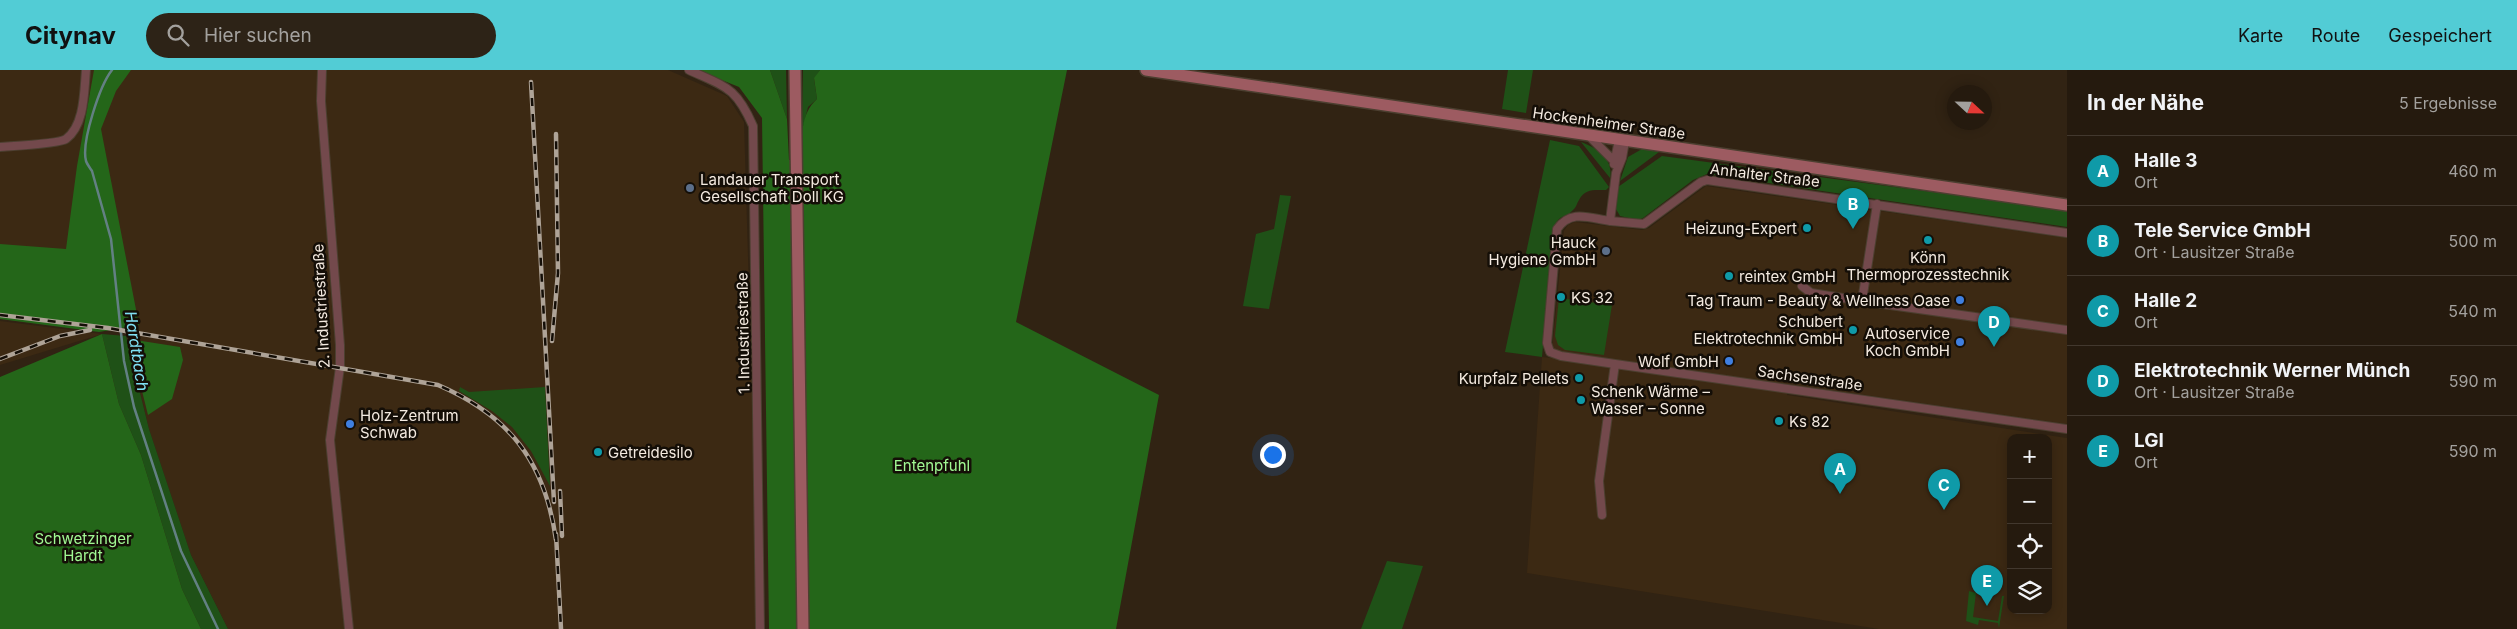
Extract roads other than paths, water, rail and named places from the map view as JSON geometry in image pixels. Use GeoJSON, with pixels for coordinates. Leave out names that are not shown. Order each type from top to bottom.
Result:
{"type":"FeatureCollection","features":[{"type":"Feature","properties":{"kind":"street"},"geometry":{"type":"LineString","coordinates":[[0,148],[64,140],[74,130],[80,115],[86,70]]}},
{"type":"Feature","properties":{"kind":"street","name":"2. Industriestraße"},"geometry":{"type":"LineString","coordinates":[[322,70],[321,101],[340,345],[340,367],[330,440],[349,629]]}},
{"type":"Feature","properties":{"kind":"street","name":"1. Industriestraße"},"geometry":{"type":"LineString","coordinates":[[689,70],[733,91],[745,107],[753,126],[760,629]]}},
{"type":"Feature","properties":{"kind":"street"},"geometry":{"type":"LineString","coordinates":[[795,70],[803,629]]}},
{"type":"Feature","properties":{"kind":"street","name":"Hockenheimer Straße"},"geometry":{"type":"LineString","coordinates":[[1146,70],[1210,75],[1588,135],[2067,205]]}},
{"type":"Feature","properties":{"kind":"street"},"geometry":{"type":"LineString","coordinates":[[1588,135],[1614,161]]}},
{"type":"Feature","properties":{"kind":"street"},"geometry":{"type":"LineString","coordinates":[[1616,173],[1614,161],[1622,140]]}},
{"type":"Feature","properties":{"kind":"street"},"geometry":{"type":"LineString","coordinates":[[1610,221],[1622,140]]}},
{"type":"Feature","properties":{"kind":"street","name":"Anhalter Straße"},"geometry":{"type":"LineString","coordinates":[[1550,352],[1547,343],[1557,229],[1563,220],[1572,216],[1644,224],[1701,182],[1707,180],[2067,232]]}},
{"type":"Feature","properties":{"kind":"street"},"geometry":{"type":"LineString","coordinates":[[1862,300],[1877,204]]}},
{"type":"Feature","properties":{"kind":"street"},"geometry":{"type":"LineString","coordinates":[[1802,286],[1811,293],[2067,330]]}},
{"type":"Feature","properties":{"kind":"street","name":"Sachsenstraße"},"geometry":{"type":"LineString","coordinates":[[1550,352],[1561,356],[2067,429]]}},
{"type":"Feature","properties":{"kind":"street"},"geometry":{"type":"LineString","coordinates":[[1602,515],[1599,481],[1615,364]]}},
{"type":"Feature","properties":{"kind":"waterway","name":"Hardtbach"},"geometry":{"type":"LineString","coordinates":[[112,70],[97,100],[86,141],[86,161],[92,171],[111,239],[124,361],[134,407],[181,551],[218,629]]}},
{"type":"Feature","properties":{"kind":"railway"},"geometry":{"type":"LineString","coordinates":[[531,82],[554,502]]}},
{"type":"Feature","properties":{"kind":"railway"},"geometry":{"type":"LineString","coordinates":[[552,341],[558,273],[556,134]]}},
{"type":"Feature","properties":{"kind":"railway"},"geometry":{"type":"LineString","coordinates":[[0,315],[108,328],[438,385],[463,397],[485,411],[504,427],[520,445],[533,465],[543,487],[551,512],[556,540]]}},
{"type":"Feature","properties":{"kind":"railway"},"geometry":{"type":"LineString","coordinates":[[0,359],[60,336],[90,330]]}},
{"type":"Feature","properties":{"kind":"railway"},"geometry":{"type":"LineString","coordinates":[[560,491],[562,536]]}},
{"type":"Feature","properties":{"kind":"railway"},"geometry":{"type":"LineString","coordinates":[[556,534],[561,629]]}},
{"type":"Feature","properties":{"kind":"place","name":"Landauer Transport Gesellschaft Doll KG"},"geometry":{"type":"Point","coordinates":[690,188]}},
{"type":"Feature","properties":{"kind":"place","name":"Heizung-Expert"},"geometry":{"type":"Point","coordinates":[1807,228]}},
{"type":"Feature","properties":{"kind":"place","name":"Tele Service GmbH"},"geometry":{"type":"Point","coordinates":[1853,229]}},
{"type":"Feature","properties":{"kind":"place","name":"Könn Thermoprozesstechnik"},"geometry":{"type":"Point","coordinates":[1928,240]}},
{"type":"Feature","properties":{"kind":"place","name":"Hauck Hygiene GmbH"},"geometry":{"type":"Point","coordinates":[1606,251]}},
{"type":"Feature","properties":{"kind":"place","name":"reintex GmbH"},"geometry":{"type":"Point","coordinates":[1729,276]}},
{"type":"Feature","properties":{"kind":"place","name":"KS 32"},"geometry":{"type":"Point","coordinates":[1561,297]}},
{"type":"Feature","properties":{"kind":"place","name":"Tag Traum - Beauty & Wellness Oase"},"geometry":{"type":"Point","coordinates":[1960,300]}},
{"type":"Feature","properties":{"kind":"place","name":"Schubert Elektrotechnik GmbH"},"geometry":{"type":"Point","coordinates":[1853,330]}},
{"type":"Feature","properties":{"kind":"place","name":"Autoservice Koch GmbH"},"geometry":{"type":"Point","coordinates":[1960,342]}},
{"type":"Feature","properties":{"kind":"place","name":"Elektrotechnik Werner Münch"},"geometry":{"type":"Point","coordinates":[1994,347]}},
{"type":"Feature","properties":{"kind":"place","name":"Wolf GmbH"},"geometry":{"type":"Point","coordinates":[1729,361]}},
{"type":"Feature","properties":{"kind":"place","name":"Kurpfalz Pellets"},"geometry":{"type":"Point","coordinates":[1579,378]}},
{"type":"Feature","properties":{"kind":"place","name":"Schenk Wärme – Wasser – Sonne"},"geometry":{"type":"Point","coordinates":[1581,400]}},
{"type":"Feature","properties":{"kind":"place","name":"Ks 82"},"geometry":{"type":"Point","coordinates":[1779,421]}},
{"type":"Feature","properties":{"kind":"place","name":"Holz-Zentrum Schwab"},"geometry":{"type":"Point","coordinates":[350,424]}},
{"type":"Feature","properties":{"kind":"place","name":"Getreidesilo"},"geometry":{"type":"Point","coordinates":[598,452]}},
{"type":"Feature","properties":{"kind":"place","name":"Halle 3"},"geometry":{"type":"Point","coordinates":[1840,494]}},
{"type":"Feature","properties":{"kind":"place","name":"Halle 2"},"geometry":{"type":"Point","coordinates":[1944,510]}},
{"type":"Feature","properties":{"kind":"place","name":"LGI"},"geometry":{"type":"Point","coordinates":[1987,606]}},
{"type":"Feature","properties":{"kind":"park label","name":"Entenpfuhl"},"geometry":{"type":"Point","coordinates":[932,465]}},
{"type":"Feature","properties":{"kind":"park label","name":"Schwetzinger Hardt"},"geometry":{"type":"Point","coordinates":[83,546]}}]}
